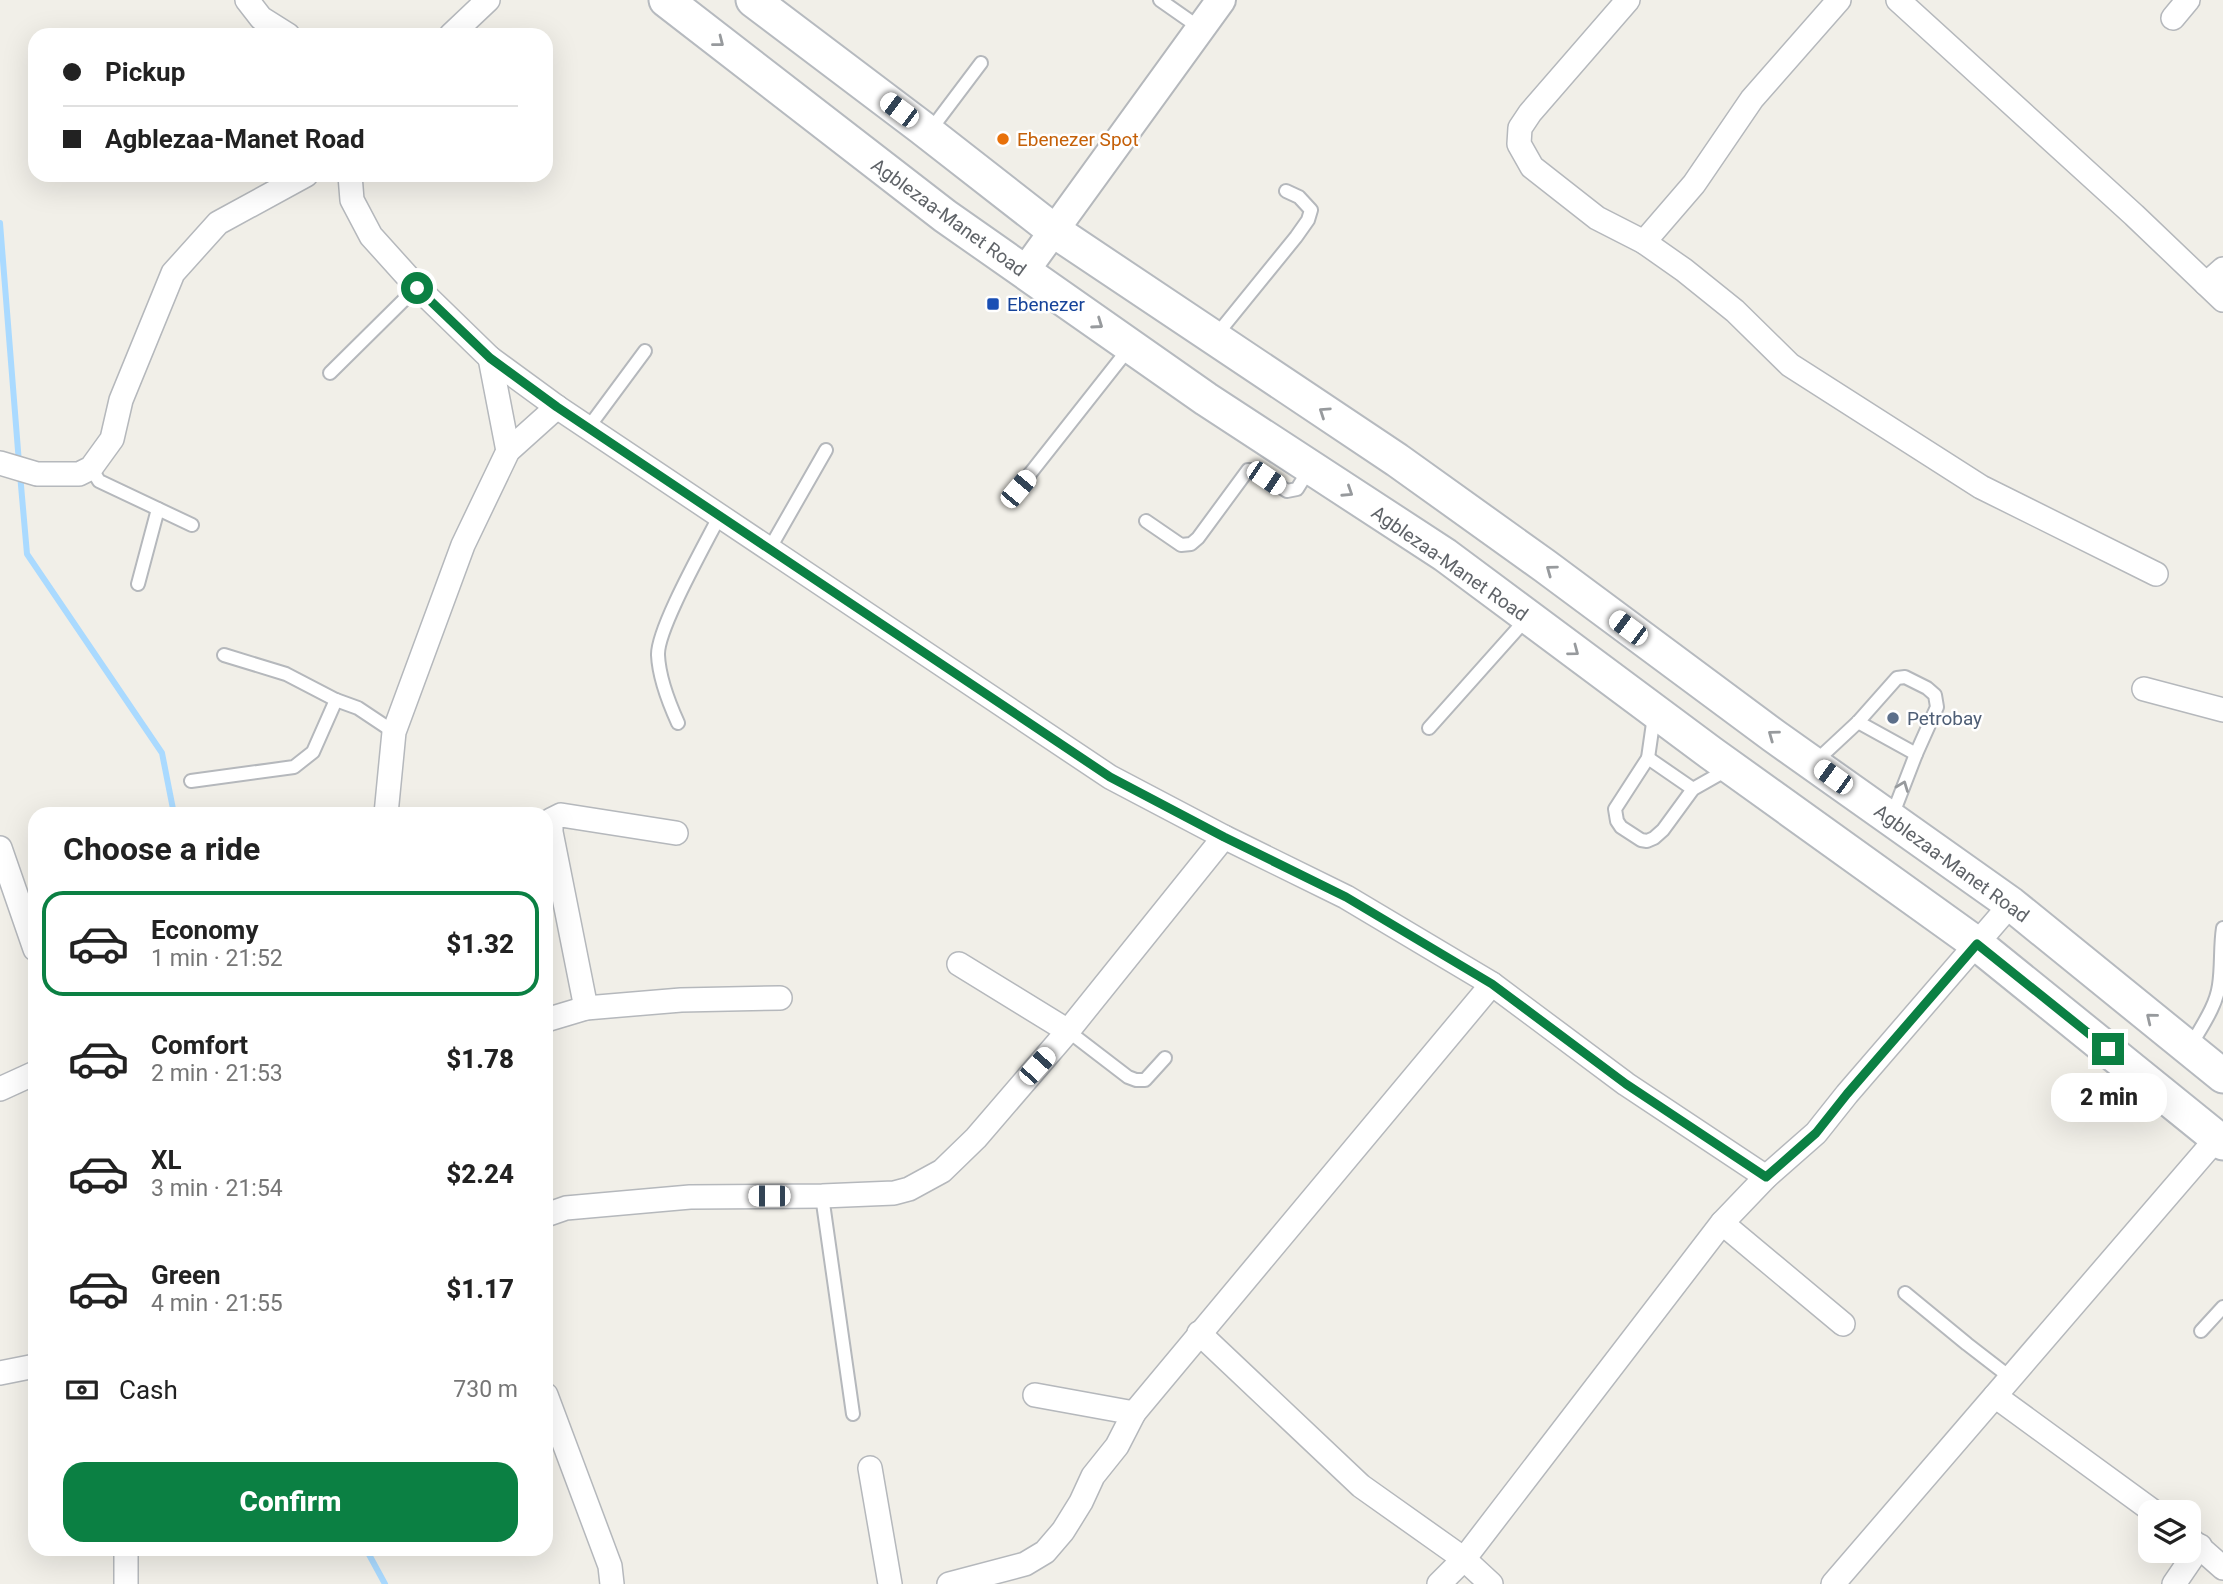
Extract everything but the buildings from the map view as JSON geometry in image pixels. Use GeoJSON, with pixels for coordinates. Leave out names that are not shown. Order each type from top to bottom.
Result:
{"type":"FeatureCollection","features":[{"type":"Feature","properties":{"kind":"main road","name":"Agblezaa-Manet Road"},"geometry":{"type":"LineString","coordinates":[[666,0],[934,208],[1206,399],[1445,555],[1731,768],[1977,944],[2220,1140]]}},
{"type":"Feature","properties":{"kind":"main road","name":"Agblezaa-Manet Road"},"geometry":{"type":"LineString","coordinates":[[753,0],[1053,230],[1408,468],[2011,904],[2223,1076]]}},
{"type":"Feature","properties":{"kind":"street"},"geometry":{"type":"LineString","coordinates":[[247,0],[261,18],[277,28]]}},
{"type":"Feature","properties":{"kind":"street"},"geometry":{"type":"LineString","coordinates":[[458,28],[488,0]]}},
{"type":"Feature","properties":{"kind":"street"},"geometry":{"type":"LineString","coordinates":[[1024,272],[1222,0]]}},
{"type":"Feature","properties":{"kind":"street"},"geometry":{"type":"LineString","coordinates":[[1628,0],[1520,128],[1519,144],[1532,167],[1597,218],[1644,242],[1684,270],[1735,311],[1790,365],[1982,487],[2156,575]]}},
{"type":"Feature","properties":{"kind":"street"},"geometry":{"type":"LineString","coordinates":[[1644,242],[1694,184],[1752,99],[1839,0]]}},
{"type":"Feature","properties":{"kind":"street"},"geometry":{"type":"LineString","coordinates":[[1898,0],[2134,215],[2214,276],[2223,300]]}},
{"type":"Feature","properties":{"kind":"street"},"geometry":{"type":"LineString","coordinates":[[0,463],[37,474],[79,474],[91,468],[112,439],[121,400],[173,273],[218,223],[293,182]]}},
{"type":"Feature","properties":{"kind":"street"},"geometry":{"type":"LineString","coordinates":[[351,182],[352,200],[372,236],[417,288],[490,358],[557,407],[1110,777],[1346,897],[1492,984],[1626,1084],[1766,1177]]}},
{"type":"Feature","properties":{"kind":"street"},"geometry":{"type":"LineString","coordinates":[[490,358],[508,451]]}},
{"type":"Feature","properties":{"kind":"street"},"geometry":{"type":"LineString","coordinates":[[387,807],[394,732],[463,545],[508,451],[557,407]]}},
{"type":"Feature","properties":{"kind":"street"},"geometry":{"type":"LineString","coordinates":[[2144,689],[2223,710]]}},
{"type":"Feature","properties":{"kind":"street"},"geometry":{"type":"LineString","coordinates":[[553,819],[561,815],[676,833]]}},
{"type":"Feature","properties":{"kind":"street"},"geometry":{"type":"LineString","coordinates":[[553,1213],[566,1208],[690,1197],[894,1193],[909,1189],[943,1171],[1068,1031],[1224,837]]}},
{"type":"Feature","properties":{"kind":"street"},"geometry":{"type":"LineString","coordinates":[[553,842],[586,1009]]}},
{"type":"Feature","properties":{"kind":"street"},"geometry":{"type":"LineString","coordinates":[[0,848],[28,929]]}},
{"type":"Feature","properties":{"kind":"street"},"geometry":{"type":"LineString","coordinates":[[1439,1584],[1464,1559],[1722,1223],[1766,1177],[1816,1133],[2011,904]]}},
{"type":"Feature","properties":{"kind":"street"},"geometry":{"type":"LineString","coordinates":[[959,964],[1068,1031]]}},
{"type":"Feature","properties":{"kind":"street"},"geometry":{"type":"LineString","coordinates":[[948,1584],[1025,1564],[1045,1552],[1069,1521],[1093,1476],[1117,1446],[1134,1413],[1492,984]]}},
{"type":"Feature","properties":{"kind":"street"},"geometry":{"type":"LineString","coordinates":[[553,1018],[586,1009],[681,1000],[780,998]]}},
{"type":"Feature","properties":{"kind":"street"},"geometry":{"type":"LineString","coordinates":[[0,1089],[28,1076]]}},
{"type":"Feature","properties":{"kind":"street"},"geometry":{"type":"LineString","coordinates":[[1833,1584],[2220,1140]]}},
{"type":"Feature","properties":{"kind":"street"},"geometry":{"type":"LineString","coordinates":[[1722,1223],[1843,1324]]}},
{"type":"Feature","properties":{"kind":"street"},"geometry":{"type":"LineString","coordinates":[[1199,1334],[1361,1486],[1464,1559],[1491,1584]]}},
{"type":"Feature","properties":{"kind":"street"},"geometry":{"type":"LineString","coordinates":[[0,1373],[28,1367]]}},
{"type":"Feature","properties":{"kind":"street"},"geometry":{"type":"LineString","coordinates":[[1035,1395],[1134,1413]]}},
{"type":"Feature","properties":{"kind":"street"},"geometry":{"type":"LineString","coordinates":[[1996,1396],[2138,1500]]}},
{"type":"Feature","properties":{"kind":"street"},"geometry":{"type":"LineString","coordinates":[[553,1414],[610,1566],[612,1584]]}},
{"type":"Feature","properties":{"kind":"street"},"geometry":{"type":"LineString","coordinates":[[870,1468],[890,1584]]}},
{"type":"Feature","properties":{"kind":"street"},"geometry":{"type":"LineString","coordinates":[[2201,1548],[2223,1568]]}},
{"type":"Feature","properties":{"kind":"street"},"geometry":{"type":"LineString","coordinates":[[126,1556],[126,1584]]}},
{"type":"Feature","properties":{"kind":"street"},"geometry":{"type":"LineString","coordinates":[[2174,1584],[2184,1563]]}},
{"type":"Feature","properties":{"kind":"lane"},"geometry":{"type":"LineString","coordinates":[[1160,0],[1201,28]]}},
{"type":"Feature","properties":{"kind":"lane"},"geometry":{"type":"LineString","coordinates":[[929,133],[981,63]]}},
{"type":"Feature","properties":{"kind":"lane"},"geometry":{"type":"LineString","coordinates":[[1214,338],[1308,220],[1311,210],[1299,197],[1286,191]]}},
{"type":"Feature","properties":{"kind":"lane"},"geometry":{"type":"LineString","coordinates":[[330,373],[417,288]]}},
{"type":"Feature","properties":{"kind":"lane"},"geometry":{"type":"LineString","coordinates":[[1018,489],[1131,347]]}},
{"type":"Feature","properties":{"kind":"lane"},"geometry":{"type":"LineString","coordinates":[[588,428],[645,351]]}},
{"type":"Feature","properties":{"kind":"lane"},"geometry":{"type":"LineString","coordinates":[[770,548],[827,450]]}},
{"type":"Feature","properties":{"kind":"lane"},"geometry":{"type":"LineString","coordinates":[[1146,521],[1181,545],[1191,544],[1248,470],[1255,470],[1287,491],[1297,489],[1311,467]]}},
{"type":"Feature","properties":{"kind":"lane"},"geometry":{"type":"LineString","coordinates":[[91,468],[99,481],[192,525]]}},
{"type":"Feature","properties":{"kind":"lane"},"geometry":{"type":"LineString","coordinates":[[138,584],[158,509]]}},
{"type":"Feature","properties":{"kind":"lane"},"geometry":{"type":"LineString","coordinates":[[678,723],[665,693],[658,652],[668,620],[720,515]]}},
{"type":"Feature","properties":{"kind":"lane"},"geometry":{"type":"LineString","coordinates":[[1429,728],[1528,617]]}},
{"type":"Feature","properties":{"kind":"lane"},"geometry":{"type":"LineString","coordinates":[[224,655],[286,674],[336,700],[358,708],[394,732]]}},
{"type":"Feature","properties":{"kind":"lane"},"geometry":{"type":"LineString","coordinates":[[1814,764],[1858,722],[1893,681],[1901,676],[1927,688],[1935,695],[1937,708],[1891,818]]}},
{"type":"Feature","properties":{"kind":"lane"},"geometry":{"type":"LineString","coordinates":[[191,781],[294,767],[313,752],[336,700]]}},
{"type":"Feature","properties":{"kind":"lane"},"geometry":{"type":"LineString","coordinates":[[1655,711],[1648,758],[1615,809],[1616,821],[1621,827],[1641,840],[1654,838],[1693,789],[1731,768]]}},
{"type":"Feature","properties":{"kind":"lane"},"geometry":{"type":"LineString","coordinates":[[1858,722],[1916,754]]}},
{"type":"Feature","properties":{"kind":"lane"},"geometry":{"type":"LineString","coordinates":[[1648,758],[1693,789]]}},
{"type":"Feature","properties":{"kind":"lane"},"geometry":{"type":"LineString","coordinates":[[2189,1049],[2211,1010],[2219,986],[2223,928]]}},
{"type":"Feature","properties":{"kind":"lane"},"geometry":{"type":"LineString","coordinates":[[1068,1031],[1128,1077],[1136,1080],[1145,1080],[1165,1058]]}},
{"type":"Feature","properties":{"kind":"lane"},"geometry":{"type":"LineString","coordinates":[[822,1196],[853,1414]]}},
{"type":"Feature","properties":{"kind":"lane"},"geometry":{"type":"LineString","coordinates":[[1905,1293],[2011,1378]]}},
{"type":"Feature","properties":{"kind":"lane"},"geometry":{"type":"LineString","coordinates":[[2201,1331],[2223,1307]]}},
{"type":"Feature","properties":{"kind":"waterway"},"geometry":{"type":"LineString","coordinates":[[0,223],[19,463]]}},
{"type":"Feature","properties":{"kind":"waterway"},"geometry":{"type":"LineString","coordinates":[[20,474],[27,554],[162,753],[173,807]]}},
{"type":"Feature","properties":{"kind":"waterway"},"geometry":{"type":"LineString","coordinates":[[370,1556],[385,1584]]}},
{"type":"Feature","properties":{"kind":"place","name":"Ebenezer Spot"},"geometry":{"type":"Point","coordinates":[1003,139]}},
{"type":"Feature","properties":{"kind":"place","name":"Ebenezer"},"geometry":{"type":"Point","coordinates":[993,304]}},
{"type":"Feature","properties":{"kind":"place","name":"Petrobay"},"geometry":{"type":"Point","coordinates":[1893,718]}},
{"type":"Feature","properties":{"kind":"route"},"geometry":{"type":"LineString","coordinates":[[417,288],[490,358],[557,407],[1110,777],[1346,897],[1492,984],[1626,1084],[1766,1177],[1816,1133],[1977,944],[2108,1049]]}}]}
